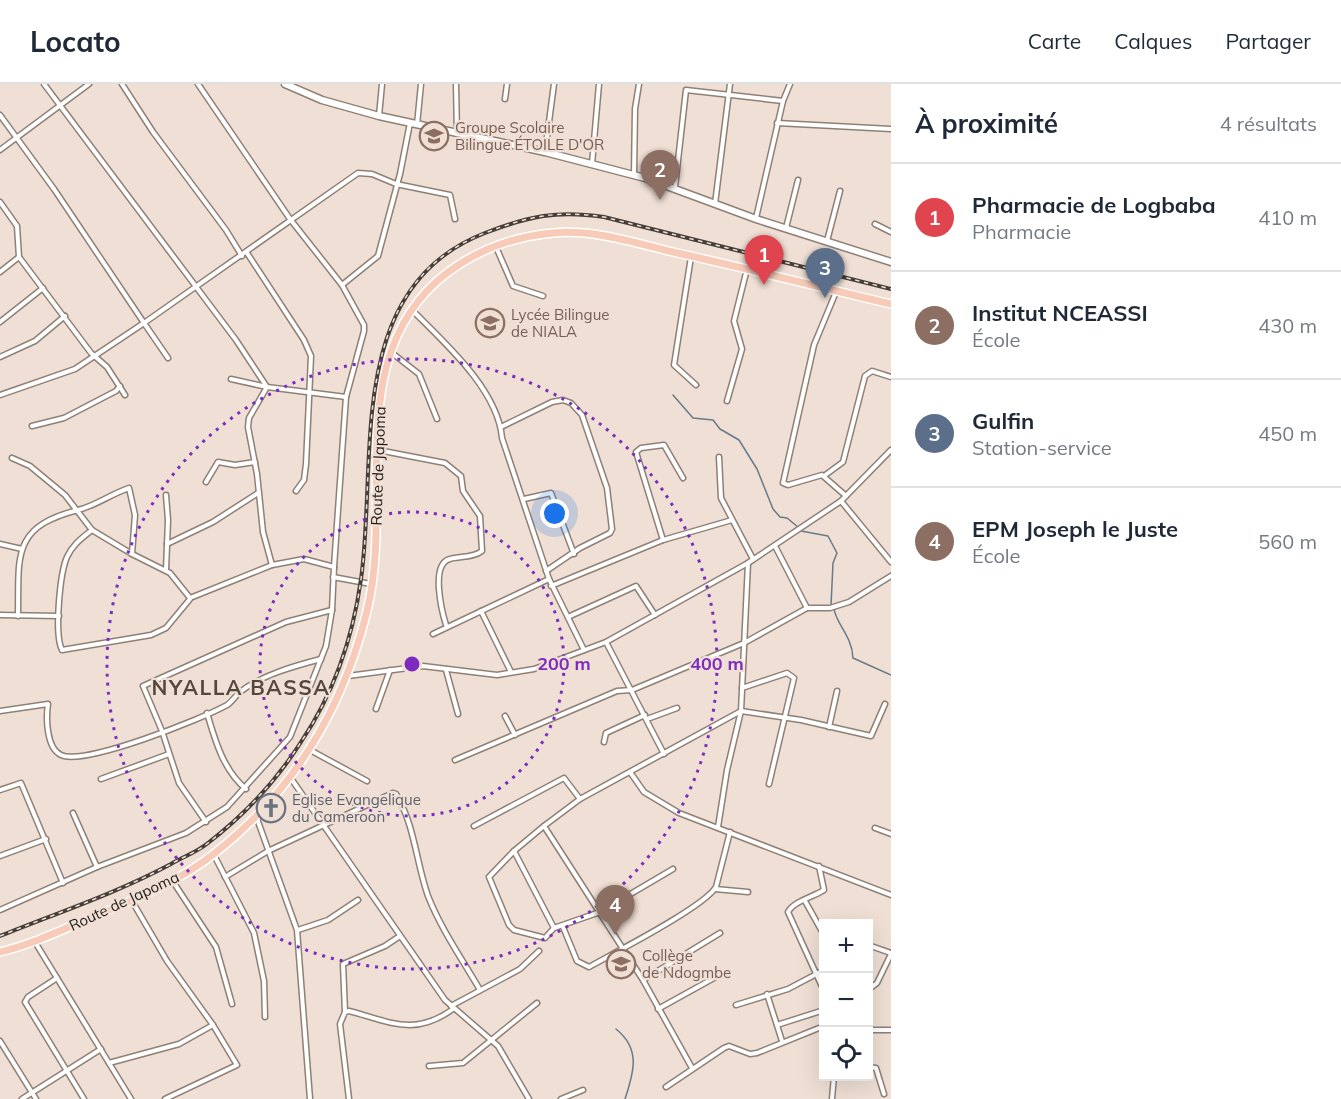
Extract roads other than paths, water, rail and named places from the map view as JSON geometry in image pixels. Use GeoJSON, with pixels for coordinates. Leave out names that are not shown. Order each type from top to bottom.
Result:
{"type":"FeatureCollection","features":[{"type":"Feature","properties":{"kind":"main road"},"geometry":{"type":"LineString","coordinates":[[285,84],[322,100],[379,116],[634,174],[756,219],[891,262]]}},
{"type":"Feature","properties":{"kind":"main road","name":"Route de Japoma"},"geometry":{"type":"LineString","coordinates":[[0,952],[35,941],[132,901],[213,855],[256,816],[310,750],[336,704],[348,676],[372,584],[378,410],[389,351],[412,309],[446,274],[468,259],[496,246],[517,239],[567,232],[691,256],[891,304]]}},
{"type":"Feature","properties":{"kind":"street"},"geometry":{"type":"LineString","coordinates":[[44,84],[267,387]]}},
{"type":"Feature","properties":{"kind":"street"},"geometry":{"type":"LineString","coordinates":[[0,150],[89,84]]}},
{"type":"Feature","properties":{"kind":"street"},"geometry":{"type":"LineString","coordinates":[[122,84],[153,132],[226,230],[242,256]]}},
{"type":"Feature","properties":{"kind":"street"},"geometry":{"type":"LineString","coordinates":[[0,910],[97,867],[186,834],[229,806],[292,734],[322,659],[332,610],[346,397],[364,332],[361,318],[342,285],[290,219],[198,84]]}},
{"type":"Feature","properties":{"kind":"street"},"geometry":{"type":"LineString","coordinates":[[379,116],[382,84]]}},
{"type":"Feature","properties":{"kind":"street"},"geometry":{"type":"LineString","coordinates":[[342,285],[378,256],[413,124],[421,84]]}},
{"type":"Feature","properties":{"kind":"street"},"geometry":{"type":"LineString","coordinates":[[456,84],[458,135]]}},
{"type":"Feature","properties":{"kind":"street"},"geometry":{"type":"LineString","coordinates":[[505,99],[507,84]]}},
{"type":"Feature","properties":{"kind":"street"},"geometry":{"type":"LineString","coordinates":[[545,152],[554,84]]}},
{"type":"Feature","properties":{"kind":"street"},"geometry":{"type":"LineString","coordinates":[[592,164],[598,84]]}},
{"type":"Feature","properties":{"kind":"street"},"geometry":{"type":"LineString","coordinates":[[634,174],[634,120],[639,84]]}},
{"type":"Feature","properties":{"kind":"street"},"geometry":{"type":"LineString","coordinates":[[675,188],[686,84]]}},
{"type":"Feature","properties":{"kind":"street"},"geometry":{"type":"LineString","coordinates":[[715,204],[730,84]]}},
{"type":"Feature","properties":{"kind":"street"},"geometry":{"type":"LineString","coordinates":[[756,219],[777,123],[790,84]]}},
{"type":"Feature","properties":{"kind":"street"},"geometry":{"type":"LineString","coordinates":[[686,90],[783,101]]}},
{"type":"Feature","properties":{"kind":"street"},"geometry":{"type":"LineString","coordinates":[[0,115],[168,358]]}},
{"type":"Feature","properties":{"kind":"street"},"geometry":{"type":"LineString","coordinates":[[777,123],[891,129]]}},
{"type":"Feature","properties":{"kind":"street"},"geometry":{"type":"LineString","coordinates":[[0,395],[69,372],[97,356],[247,253],[290,219],[358,172],[372,174],[396,184],[450,195],[455,219]]}},
{"type":"Feature","properties":{"kind":"street"},"geometry":{"type":"LineString","coordinates":[[786,228],[798,180]]}},
{"type":"Feature","properties":{"kind":"street"},"geometry":{"type":"LineString","coordinates":[[827,241],[840,191]]}},
{"type":"Feature","properties":{"kind":"street"},"geometry":{"type":"LineString","coordinates":[[0,202],[17,226],[19,257],[125,395]]}},
{"type":"Feature","properties":{"kind":"street"},"geometry":{"type":"LineString","coordinates":[[875,224],[891,232]]}},
{"type":"Feature","properties":{"kind":"street"},"geometry":{"type":"LineString","coordinates":[[496,246],[513,286],[543,296]]}},
{"type":"Feature","properties":{"kind":"street"},"geometry":{"type":"LineString","coordinates":[[247,253],[307,345],[311,356],[311,393],[305,473],[296,491]]}},
{"type":"Feature","properties":{"kind":"street"},"geometry":{"type":"LineString","coordinates":[[691,256],[674,364],[696,385]]}},
{"type":"Feature","properties":{"kind":"street"},"geometry":{"type":"LineString","coordinates":[[0,272],[19,257]]}},
{"type":"Feature","properties":{"kind":"street"},"geometry":{"type":"LineString","coordinates":[[727,400],[742,349],[734,321],[747,269]]}},
{"type":"Feature","properties":{"kind":"street"},"geometry":{"type":"LineString","coordinates":[[0,322],[43,288]]}},
{"type":"Feature","properties":{"kind":"street"},"geometry":{"type":"LineString","coordinates":[[836,291],[814,345],[783,483],[788,485],[819,475],[824,476],[846,496]]}},
{"type":"Feature","properties":{"kind":"street"},"geometry":{"type":"LineString","coordinates":[[412,309],[454,352],[498,415],[506,449],[551,586],[584,650]]}},
{"type":"Feature","properties":{"kind":"street"},"geometry":{"type":"LineString","coordinates":[[0,357],[35,341],[65,316]]}},
{"type":"Feature","properties":{"kind":"street"},"geometry":{"type":"LineString","coordinates":[[389,351],[419,374],[437,419]]}},
{"type":"Feature","properties":{"kind":"street"},"geometry":{"type":"LineString","coordinates":[[824,476],[843,462],[866,376],[872,371],[891,377]]}},
{"type":"Feature","properties":{"kind":"street"},"geometry":{"type":"LineString","coordinates":[[231,379],[267,387],[346,397]]}},
{"type":"Feature","properties":{"kind":"street"},"geometry":{"type":"LineString","coordinates":[[32,426],[70,415],[116,391],[120,386]]}},
{"type":"Feature","properties":{"kind":"street"},"geometry":{"type":"LineString","coordinates":[[267,387],[249,418],[249,435],[255,462],[263,532],[272,565]]}},
{"type":"Feature","properties":{"kind":"street"},"geometry":{"type":"LineString","coordinates":[[501,427],[552,402],[565,400],[578,409],[607,488],[612,529],[607,536],[546,571]]}},
{"type":"Feature","properties":{"kind":"street"},"geometry":{"type":"LineString","coordinates":[[663,540],[636,452],[641,448],[664,445],[683,478]]}},
{"type":"Feature","properties":{"kind":"street"},"geometry":{"type":"LineString","coordinates":[[378,450],[445,463],[452,467],[461,476],[464,490],[480,516],[482,551],[447,559],[441,567],[440,591],[446,626]]}},
{"type":"Feature","properties":{"kind":"street"},"geometry":{"type":"LineString","coordinates":[[348,676],[423,666],[497,675],[534,669],[606,642],[775,546],[841,501],[891,450]]}},
{"type":"Feature","properties":{"kind":"street"},"geometry":{"type":"LineString","coordinates":[[719,457],[719,494],[753,559]]}},
{"type":"Feature","properties":{"kind":"street"},"geometry":{"type":"LineString","coordinates":[[12,458],[30,466],[65,495],[92,530],[132,554],[166,570],[190,598]]}},
{"type":"Feature","properties":{"kind":"street"},"geometry":{"type":"LineString","coordinates":[[206,483],[218,462],[234,465],[255,462]]}},
{"type":"Feature","properties":{"kind":"street"},"geometry":{"type":"LineString","coordinates":[[18,616],[22,549],[36,527],[65,512],[77,511],[130,489],[135,515],[132,554]]}},
{"type":"Feature","properties":{"kind":"street"},"geometry":{"type":"LineString","coordinates":[[167,544],[213,522],[258,493]]}},
{"type":"Feature","properties":{"kind":"street"},"geometry":{"type":"LineString","coordinates":[[524,499],[551,493],[574,554]]}},
{"type":"Feature","properties":{"kind":"street"},"geometry":{"type":"LineString","coordinates":[[166,495],[166,570]]}},
{"type":"Feature","properties":{"kind":"street"},"geometry":{"type":"LineString","coordinates":[[841,501],[891,562]]}},
{"type":"Feature","properties":{"kind":"street"},"geometry":{"type":"LineString","coordinates":[[551,586],[663,540],[732,520]]}},
{"type":"Feature","properties":{"kind":"street"},"geometry":{"type":"LineString","coordinates":[[92,530],[77,542],[66,560],[59,616],[60,647],[64,651],[108,640],[151,635],[166,628],[190,598],[272,565],[304,560],[334,567]]}},
{"type":"Feature","properties":{"kind":"street"},"geometry":{"type":"LineString","coordinates":[[0,544],[22,549]]}},
{"type":"Feature","properties":{"kind":"street"},"geometry":{"type":"LineString","coordinates":[[775,546],[807,608]]}},
{"type":"Feature","properties":{"kind":"street"},"geometry":{"type":"LineString","coordinates":[[718,827],[727,770],[741,711],[748,563]]}},
{"type":"Feature","properties":{"kind":"street"},"geometry":{"type":"LineString","coordinates":[[455,760],[617,692],[632,690],[744,643],[807,608],[830,608],[849,602],[891,576]]}},
{"type":"Feature","properties":{"kind":"street"},"geometry":{"type":"LineString","coordinates":[[333,577],[372,584]]}},
{"type":"Feature","properties":{"kind":"street"},"geometry":{"type":"LineString","coordinates":[[433,634],[549,579]]}},
{"type":"Feature","properties":{"kind":"street"},"geometry":{"type":"LineString","coordinates":[[568,617],[636,586],[655,615]]}},
{"type":"Feature","properties":{"kind":"street"},"geometry":{"type":"LineString","coordinates":[[206,822],[179,783],[162,732],[143,689],[144,684],[286,622],[332,610]]}},
{"type":"Feature","properties":{"kind":"street"},"geometry":{"type":"LineString","coordinates":[[481,611],[511,673]]}},
{"type":"Feature","properties":{"kind":"street"},"geometry":{"type":"LineString","coordinates":[[0,615],[59,616]]}},
{"type":"Feature","properties":{"kind":"street"},"geometry":{"type":"LineString","coordinates":[[606,642],[664,754]]}},
{"type":"Feature","properties":{"kind":"street"},"geometry":{"type":"LineString","coordinates":[[0,711],[48,704],[47,722],[54,749],[68,757],[105,751],[162,732],[227,704],[242,691],[291,667],[322,659]]}},
{"type":"Feature","properties":{"kind":"street"},"geometry":{"type":"LineString","coordinates":[[376,709],[390,670]]}},
{"type":"Feature","properties":{"kind":"street"},"geometry":{"type":"LineString","coordinates":[[446,670],[458,714]]}},
{"type":"Feature","properties":{"kind":"street"},"geometry":{"type":"LineString","coordinates":[[742,688],[787,673],[794,678],[769,784]]}},
{"type":"Feature","properties":{"kind":"street"},"geometry":{"type":"LineString","coordinates":[[829,727],[837,691]]}},
{"type":"Feature","properties":{"kind":"street"},"geometry":{"type":"LineString","coordinates":[[673,869],[600,912],[554,928],[545,938],[514,930],[507,923],[489,876],[514,851],[580,799],[741,711],[784,717],[871,736],[885,704]]}},
{"type":"Feature","properties":{"kind":"street"},"geometry":{"type":"LineString","coordinates":[[604,742],[606,733],[646,717],[677,708]]}},
{"type":"Feature","properties":{"kind":"street"},"geometry":{"type":"LineString","coordinates":[[207,713],[216,742],[232,775],[246,789]]}},
{"type":"Feature","properties":{"kind":"street"},"geometry":{"type":"LineString","coordinates":[[505,716],[515,735]]}},
{"type":"Feature","properties":{"kind":"street"},"geometry":{"type":"LineString","coordinates":[[310,750],[367,782]]}},
{"type":"Feature","properties":{"kind":"street"},"geometry":{"type":"LineString","coordinates":[[101,779],[170,754]]}},
{"type":"Feature","properties":{"kind":"street"},"geometry":{"type":"LineString","coordinates":[[630,772],[644,792],[679,813],[891,895]]}},
{"type":"Feature","properties":{"kind":"street"},"geometry":{"type":"LineString","coordinates":[[290,777],[452,1008],[498,1046],[529,1099]]}},
{"type":"Feature","properties":{"kind":"street"},"geometry":{"type":"LineString","coordinates":[[474,826],[564,778],[580,799]]}},
{"type":"Feature","properties":{"kind":"street"},"geometry":{"type":"LineString","coordinates":[[0,790],[21,783],[63,883]]}},
{"type":"Feature","properties":{"kind":"street"},"geometry":{"type":"LineString","coordinates":[[225,877],[268,851],[393,793],[396,794],[405,809],[428,894],[438,919],[480,990]]}},
{"type":"Feature","properties":{"kind":"street"},"geometry":{"type":"LineString","coordinates":[[73,813],[97,867]]}},
{"type":"Feature","properties":{"kind":"street"},"geometry":{"type":"LineString","coordinates":[[256,816],[297,930],[310,1099]]}},
{"type":"Feature","properties":{"kind":"street"},"geometry":{"type":"LineString","coordinates":[[544,826],[643,980],[692,1068]]}},
{"type":"Feature","properties":{"kind":"street"},"geometry":{"type":"LineString","coordinates":[[875,828],[891,834]]}},
{"type":"Feature","properties":{"kind":"street"},"geometry":{"type":"LineString","coordinates":[[714,890],[729,832]]}},
{"type":"Feature","properties":{"kind":"street"},"geometry":{"type":"LineString","coordinates":[[0,856],[46,839]]}},
{"type":"Feature","properties":{"kind":"street"},"geometry":{"type":"LineString","coordinates":[[514,851],[554,928]]}},
{"type":"Feature","properties":{"kind":"street"},"geometry":{"type":"LineString","coordinates":[[213,855],[254,933],[264,981],[265,1017]]}},
{"type":"Feature","properties":{"kind":"street"},"geometry":{"type":"LineString","coordinates":[[819,866],[824,889],[805,902],[795,904],[788,912],[819,980]]}},
{"type":"Feature","properties":{"kind":"street"},"geometry":{"type":"LineString","coordinates":[[172,880],[216,947],[232,1004]]}},
{"type":"Feature","properties":{"kind":"street"},"geometry":{"type":"LineString","coordinates":[[562,927],[577,961],[587,967],[681,914],[714,890],[748,892]]}},
{"type":"Feature","properties":{"kind":"street"},"geometry":{"type":"LineString","coordinates":[[297,930],[328,920],[358,900]]}},
{"type":"Feature","properties":{"kind":"street"},"geometry":{"type":"LineString","coordinates":[[132,901],[167,961],[213,1025],[237,1065],[165,1099]]}},
{"type":"Feature","properties":{"kind":"street"},"geometry":{"type":"LineString","coordinates":[[805,902],[819,926]]}},
{"type":"Feature","properties":{"kind":"street"},"geometry":{"type":"LineString","coordinates":[[643,980],[720,933]]}},
{"type":"Feature","properties":{"kind":"street"},"geometry":{"type":"LineString","coordinates":[[349,1099],[340,1024],[345,1012],[343,964],[385,946],[400,936]]}},
{"type":"Feature","properties":{"kind":"street"},"geometry":{"type":"LineString","coordinates":[[35,941],[131,1099]]}},
{"type":"Feature","properties":{"kind":"street"},"geometry":{"type":"LineString","coordinates":[[873,947],[891,954],[873,986]]}},
{"type":"Feature","properties":{"kind":"street"},"geometry":{"type":"LineString","coordinates":[[345,1012],[349,1011],[406,1026],[421,1026],[435,1021],[480,990],[520,969],[539,951]]}},
{"type":"Feature","properties":{"kind":"street"},"geometry":{"type":"LineString","coordinates":[[658,1009],[723,973]]}},
{"type":"Feature","properties":{"kind":"street"},"geometry":{"type":"LineString","coordinates":[[735,1005],[788,989],[820,973]]}},
{"type":"Feature","properties":{"kind":"street"},"geometry":{"type":"LineString","coordinates":[[57,978],[28,997],[26,1002],[84,1099]]}},
{"type":"Feature","properties":{"kind":"street"},"geometry":{"type":"LineString","coordinates":[[766,994],[782,1041]]}},
{"type":"Feature","properties":{"kind":"street"},"geometry":{"type":"LineString","coordinates":[[429,1066],[463,1064],[537,1003]]}},
{"type":"Feature","properties":{"kind":"street"},"geometry":{"type":"LineString","coordinates":[[777,1025],[819,1012]]}},
{"type":"Feature","properties":{"kind":"street"},"geometry":{"type":"LineString","coordinates":[[109,1062],[179,1044],[213,1025]]}},
{"type":"Feature","properties":{"kind":"street"},"geometry":{"type":"LineString","coordinates":[[666,1088],[692,1068],[729,1046],[750,1054],[757,1053],[821,1027]]}},
{"type":"Feature","properties":{"kind":"street"},"geometry":{"type":"LineString","coordinates":[[873,1030],[891,1030]]}},
{"type":"Feature","properties":{"kind":"street"},"geometry":{"type":"LineString","coordinates":[[0,1041],[36,1099]]}},
{"type":"Feature","properties":{"kind":"street"},"geometry":{"type":"LineString","coordinates":[[22,1099],[101,1049]]}},
{"type":"Feature","properties":{"kind":"street"},"geometry":{"type":"LineString","coordinates":[[873,1068],[876,1068],[884,1094]]}},
{"type":"Feature","properties":{"kind":"street"},"geometry":{"type":"LineString","coordinates":[[832,1099],[834,1081]]}},
{"type":"Feature","properties":{"kind":"street"},"geometry":{"type":"LineString","coordinates":[[561,1099],[583,1090]]}},
{"type":"Feature","properties":{"kind":"waterway"},"geometry":{"type":"LineString","coordinates":[[673,395],[693,418],[713,420],[720,429],[739,440],[757,469],[773,509],[780,517],[787,518],[798,527]]}},
{"type":"Feature","properties":{"kind":"waterway"},"geometry":{"type":"LineString","coordinates":[[801,531],[828,536],[837,553],[833,563],[831,606]]}},
{"type":"Feature","properties":{"kind":"waterway"},"geometry":{"type":"LineString","coordinates":[[834,608],[837,619],[850,643],[853,658],[891,675]]}},
{"type":"Feature","properties":{"kind":"waterway"},"geometry":{"type":"LineString","coordinates":[[616,1029],[624,1037],[632,1053],[633,1070],[625,1099]]}},
{"type":"Feature","properties":{"kind":"railway"},"geometry":{"type":"LineString","coordinates":[[0,936],[130,884],[199,849],[259,797],[301,742],[332,684],[353,622],[361,579],[370,432],[376,382],[388,335],[408,294],[440,259],[485,233],[516,222],[543,216],[572,214],[604,217],[891,289]]}},
{"type":"Feature","properties":{"kind":"place","name":"Groupe Scolaire Bilingue ÉTOILE D'OR"},"geometry":{"type":"Point","coordinates":[434,136]}},
{"type":"Feature","properties":{"kind":"place","name":"Institut NCEASSI"},"geometry":{"type":"Point","coordinates":[660,200]}},
{"type":"Feature","properties":{"kind":"place","name":"Pharmacie de Logbaba"},"geometry":{"type":"Point","coordinates":[764,285]}},
{"type":"Feature","properties":{"kind":"place","name":"Gulfin"},"geometry":{"type":"Point","coordinates":[825,298]}},
{"type":"Feature","properties":{"kind":"place","name":"Lycée Bilingue de NIALA"},"geometry":{"type":"Point","coordinates":[490,323]}},
{"type":"Feature","properties":{"kind":"place","name":"Eglise Evangelique du Cameroon"},"geometry":{"type":"Point","coordinates":[271,808]}},
{"type":"Feature","properties":{"kind":"place","name":"EPM Joseph le Juste"},"geometry":{"type":"Point","coordinates":[615,935]}},
{"type":"Feature","properties":{"kind":"place","name":"Collège de Ndogmbe"},"geometry":{"type":"Point","coordinates":[621,964]}},
{"type":"Feature","properties":{"kind":"district","name":"NYALLA BASSA"},"geometry":{"type":"Point","coordinates":[241,687]}}]}
